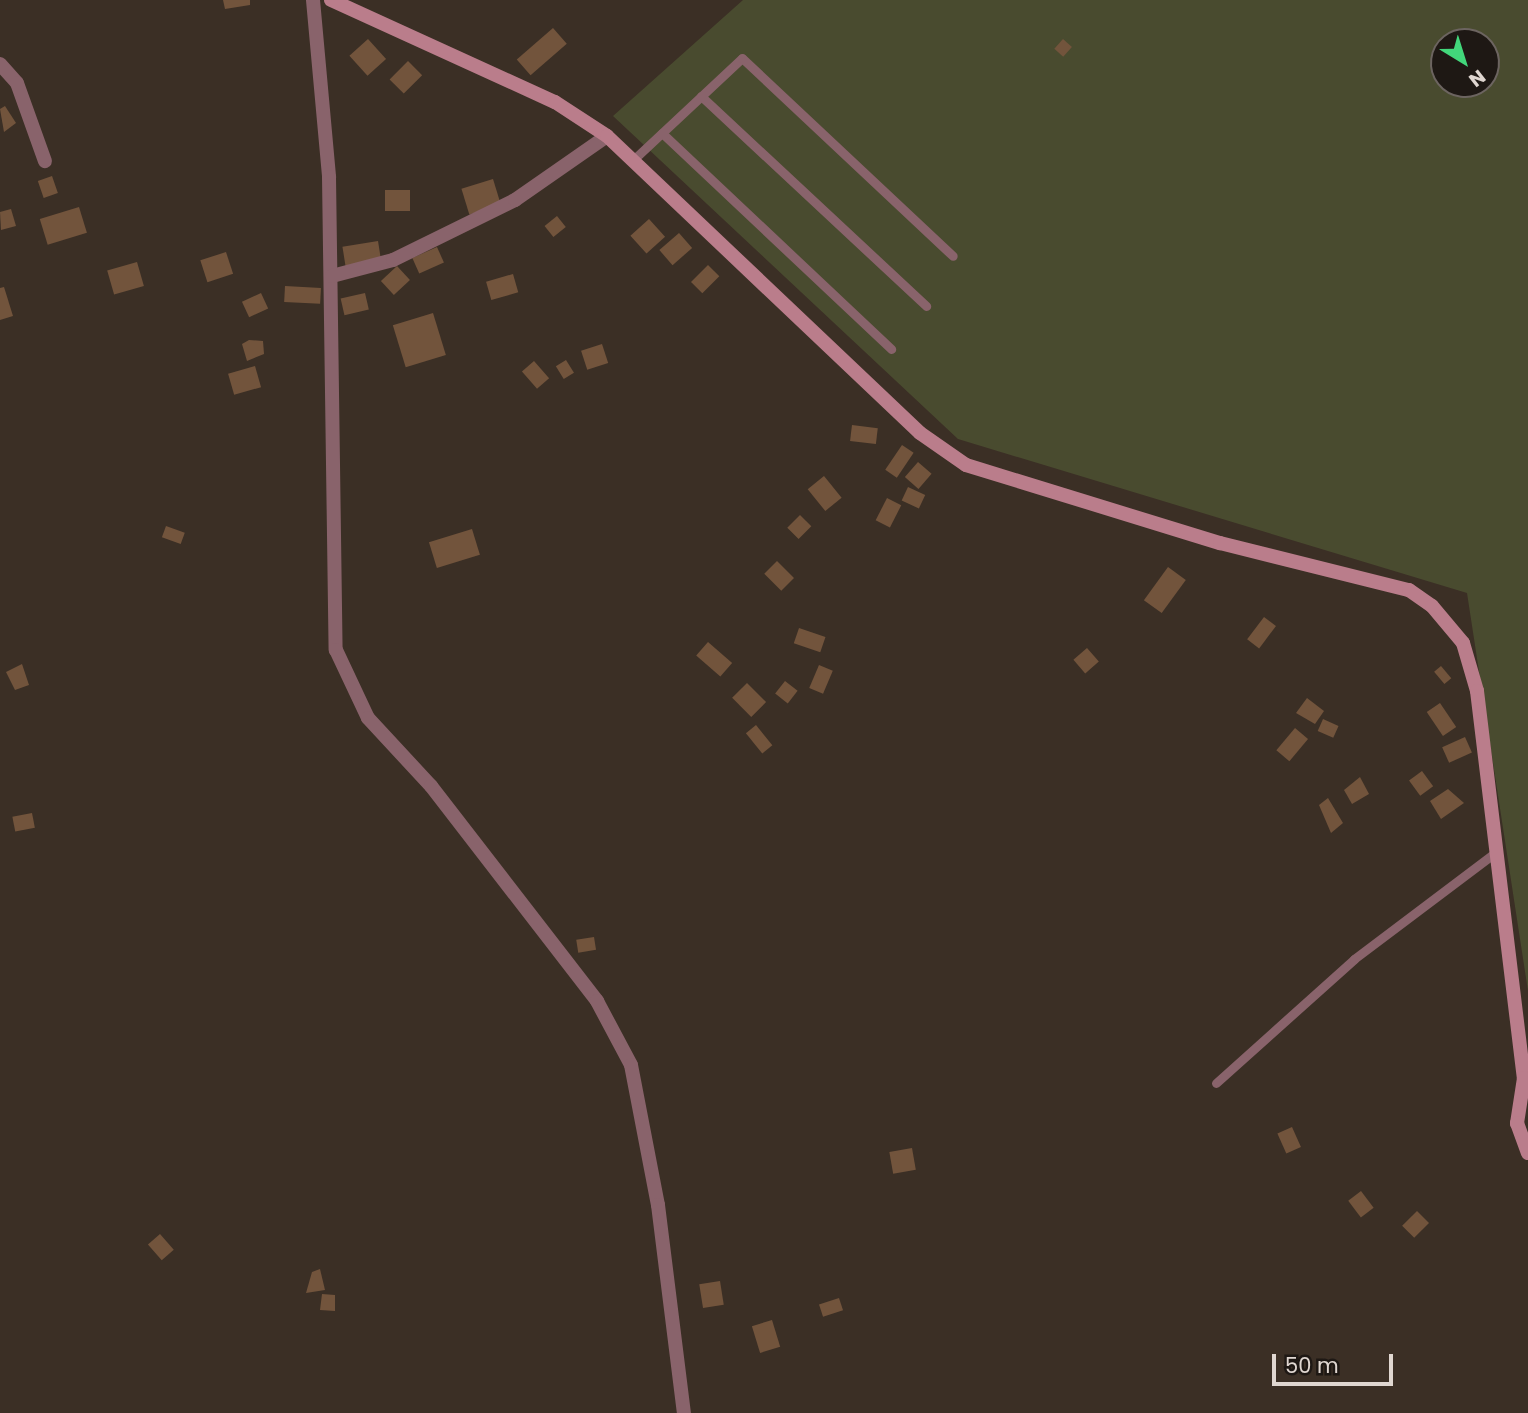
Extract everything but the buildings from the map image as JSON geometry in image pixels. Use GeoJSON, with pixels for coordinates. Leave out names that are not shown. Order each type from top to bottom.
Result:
{"type":"FeatureCollection","features":[{"type":"Feature","properties":{"kind":"street"},"geometry":{"type":"LineString","coordinates":[[313,0],[332,276],[336,650],[368,718],[431,786],[597,1000],[631,1065],[658,1205],[684,1413]]}},
{"type":"Feature","properties":{"kind":"street"},"geometry":{"type":"LineString","coordinates":[[331,0],[555,102],[607,136],[920,433],[966,465],[1220,543],[1409,590],[1432,606],[1469,658],[1524,1078],[1517,1123],[1528,1153]]}},
{"type":"Feature","properties":{"kind":"street"},"geometry":{"type":"LineString","coordinates":[[0,64],[17,83],[45,161]]}},
{"type":"Feature","properties":{"kind":"street"},"geometry":{"type":"LineString","coordinates":[[332,276],[393,260],[516,200],[607,136]]}},
{"type":"Feature","properties":{"kind":"lane"},"geometry":{"type":"LineString","coordinates":[[633,160],[742,58],[953,256]]}},
{"type":"Feature","properties":{"kind":"lane"},"geometry":{"type":"LineString","coordinates":[[701,96],[926,306]]}},
{"type":"Feature","properties":{"kind":"lane"},"geometry":{"type":"LineString","coordinates":[[662,133],[891,349]]}},
{"type":"Feature","properties":{"kind":"lane"},"geometry":{"type":"LineString","coordinates":[[1216,1083],[1354,959],[1496,852]]}},
{"type":"Feature","properties":{"kind":"green space"},"geometry":{"type":"Polygon","coordinates":[[[743,0],[1528,0],[1528,991],[1467,593],[958,439],[613,116],[743,0]]]}}]}
